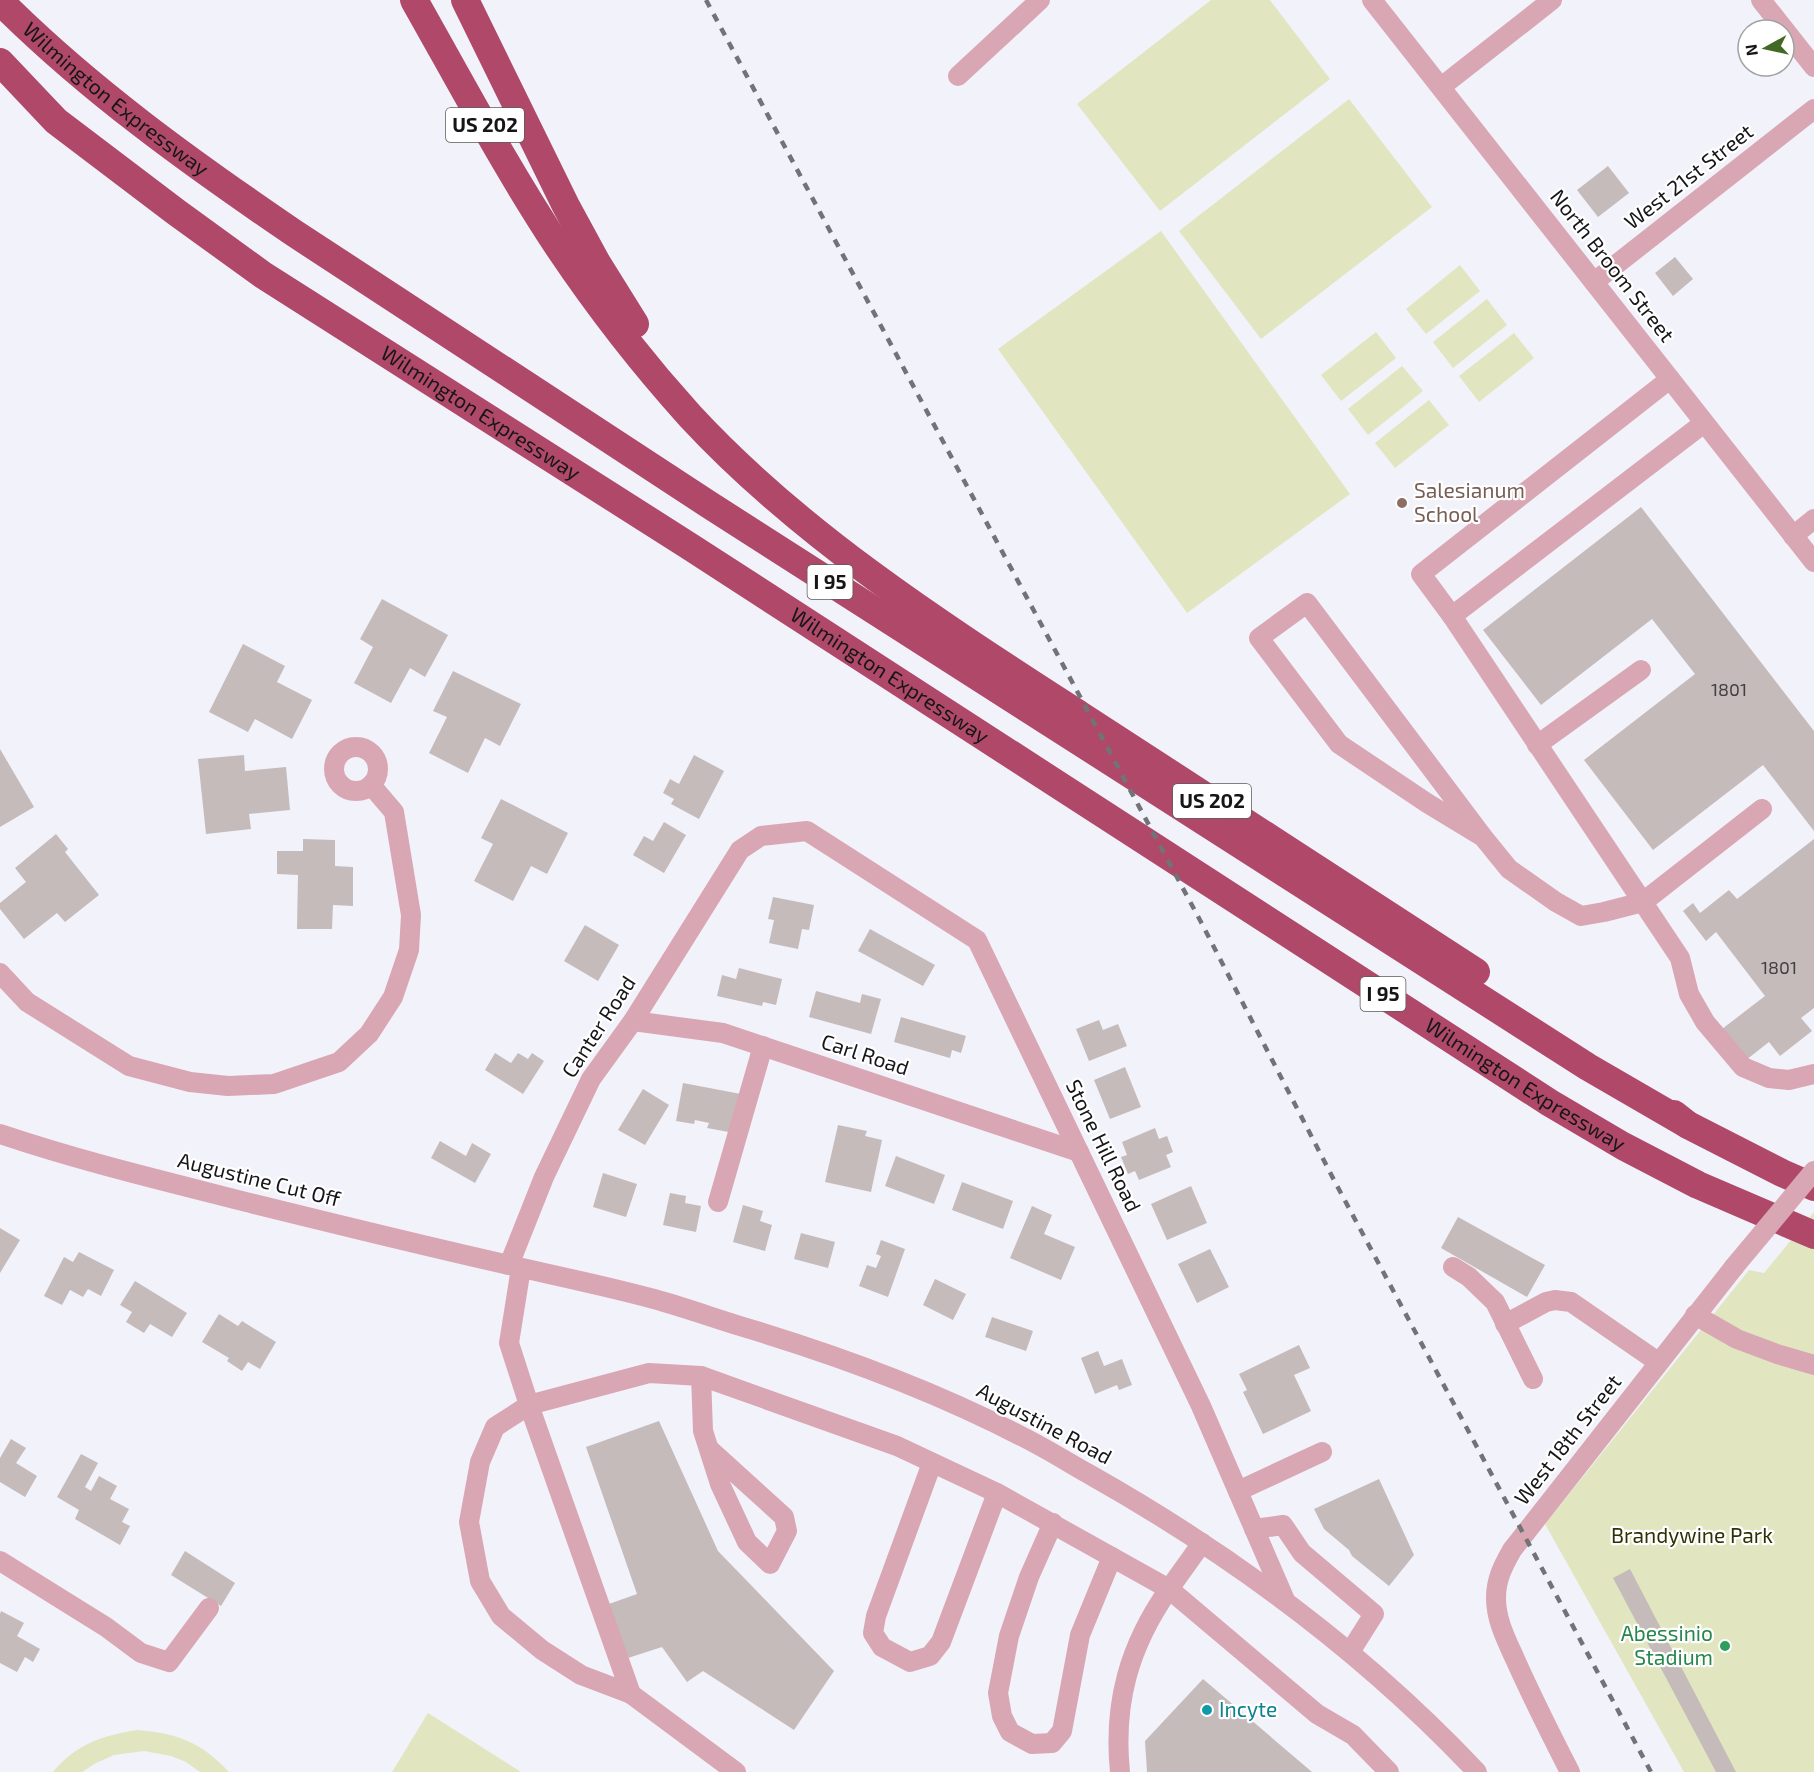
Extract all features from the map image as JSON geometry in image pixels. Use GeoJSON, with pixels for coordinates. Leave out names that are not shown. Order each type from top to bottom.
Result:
{"type":"FeatureCollection","features":[{"type":"Feature","properties":{"kind":"highway","name":"US 202"},"geometry":{"type":"LineString","coordinates":[[414,0],[559,248],[600,306],[644,361],[691,416],[743,468],[881,582],[1001,664],[1600,1052],[1688,1125]]}},
{"type":"Feature","properties":{"kind":"highway"},"geometry":{"type":"LineString","coordinates":[[465,0],[566,206],[597,263],[628,314],[743,468]]}},
{"type":"Feature","properties":{"kind":"highway","name":"Wilmington Expressway"},"geometry":{"type":"LineString","coordinates":[[0,1],[72,66],[150,130],[294,233],[718,510],[1587,1067],[1688,1125]]}},
{"type":"Feature","properties":{"kind":"highway","name":"Wilmington Expressway"},"geometry":{"type":"LineString","coordinates":[[0,62],[56,121],[263,275],[689,546],[1550,1103],[1623,1146],[1689,1180],[1732,1201],[1814,1235]]}},
{"type":"Feature","properties":{"kind":"highway"},"geometry":{"type":"LineString","coordinates":[[0,77],[56,121]]}},
{"type":"Feature","properties":{"kind":"highway","name":"I 95"},"geometry":{"type":"LineString","coordinates":[[1688,1125],[1814,1187]]}},
{"type":"Feature","properties":{"kind":"street"},"geometry":{"type":"LineString","coordinates":[[957,76],[1040,0]]}},
{"type":"Feature","properties":{"kind":"street","name":"North Broom Street"},"geometry":{"type":"LineString","coordinates":[[1372,0],[1814,562]]}},
{"type":"Feature","properties":{"kind":"street"},"geometry":{"type":"LineString","coordinates":[[1441,87],[1552,0]]}},
{"type":"Feature","properties":{"kind":"street"},"geometry":{"type":"LineString","coordinates":[[1761,0],[1814,67]]}},
{"type":"Feature","properties":{"kind":"street","name":"West 21st Street"},"geometry":{"type":"LineString","coordinates":[[1594,282],[1814,109]]}},
{"type":"Feature","properties":{"kind":"street"},"geometry":{"type":"LineString","coordinates":[[1670,379],[1421,574],[1452,616],[1680,958],[1689,994],[1705,1022],[1743,1067],[1769,1078],[1789,1080],[1814,1074]]}},
{"type":"Feature","properties":{"kind":"street"},"geometry":{"type":"LineString","coordinates":[[1452,616],[1704,423]]}},
{"type":"Feature","properties":{"kind":"street"},"geometry":{"type":"LineString","coordinates":[[1793,536],[1814,519]]}},
{"type":"Feature","properties":{"kind":"street"},"geometry":{"type":"LineString","coordinates":[[1483,837],[1427,803],[1339,744],[1259,638],[1307,603],[1509,869],[1556,902],[1581,916],[1643,902],[1762,808]]}},
{"type":"Feature","properties":{"kind":"street"},"geometry":{"type":"LineString","coordinates":[[1537,744],[1641,670]]}},
{"type":"Feature","properties":{"kind":"street"},"geometry":{"type":"LineString","coordinates":[[0,973],[27,1002],[129,1066],[190,1082],[228,1086],[274,1084],[339,1062],[369,1034],[393,996],[409,950],[411,915],[394,812],[371,785]]}},
{"type":"Feature","properties":{"kind":"street","name":"Stone Hill Road"},"geometry":{"type":"LineString","coordinates":[[761,836],[807,831],[977,940],[1201,1406],[1285,1600]]}},
{"type":"Feature","properties":{"kind":"street","name":"Canter Road"},"geometry":{"type":"LineString","coordinates":[[631,1694],[509,1343],[515,1266],[544,1177],[591,1079],[633,1022],[740,850],[761,836]]}},
{"type":"Feature","properties":{"kind":"street","name":"Carl Road"},"geometry":{"type":"LineString","coordinates":[[633,1022],[723,1033],[1079,1152]]}},
{"type":"Feature","properties":{"kind":"street"},"geometry":{"type":"LineString","coordinates":[[718,1202],[763,1046]]}},
{"type":"Feature","properties":{"kind":"street","name":"Augustine Cut Off"},"geometry":{"type":"LineString","coordinates":[[0,1134],[144,1176],[515,1266]]}},
{"type":"Feature","properties":{"kind":"street","name":"West 18th Street"},"geometry":{"type":"LineString","coordinates":[[1570,1772],[1528,1690],[1502,1630],[1497,1614],[1497,1582],[1502,1566],[1512,1550],[1695,1315],[1814,1171]]}},
{"type":"Feature","properties":{"kind":"street","name":"Augustine Road"},"geometry":{"type":"LineString","coordinates":[[515,1266],[654,1299],[798,1343],[871,1369],[952,1403],[1023,1437],[1127,1496],[1202,1543],[1285,1600],[1350,1652],[1434,1727],[1478,1772]]}},
{"type":"Feature","properties":{"kind":"street"},"geometry":{"type":"LineString","coordinates":[[1453,1267],[1469,1277],[1495,1302],[1533,1379]]}},
{"type":"Feature","properties":{"kind":"street"},"geometry":{"type":"LineString","coordinates":[[1505,1324],[1546,1302],[1555,1300],[1571,1302],[1658,1362]]}},
{"type":"Feature","properties":{"kind":"street"},"geometry":{"type":"LineString","coordinates":[[1695,1315],[1737,1339],[1814,1365]]}},
{"type":"Feature","properties":{"kind":"street"},"geometry":{"type":"LineString","coordinates":[[736,1772],[631,1694],[580,1675],[542,1650],[501,1616],[480,1581],[469,1522],[480,1462],[495,1427],[529,1405],[649,1373],[701,1376],[897,1446],[997,1493],[1168,1589],[1317,1714],[1353,1735],[1389,1772]]}},
{"type":"Feature","properties":{"kind":"street"},"geometry":{"type":"LineString","coordinates":[[701,1376],[703,1431],[720,1484],[747,1542],[770,1564],[787,1531],[784,1516],[709,1449]]}},
{"type":"Feature","properties":{"kind":"street"},"geometry":{"type":"LineString","coordinates":[[1238,1491],[1322,1452]]}},
{"type":"Feature","properties":{"kind":"street"},"geometry":{"type":"LineString","coordinates":[[932,1463],[876,1616],[873,1633],[882,1647],[910,1662],[930,1656],[941,1642],[997,1493]]}},
{"type":"Feature","properties":{"kind":"street"},"geometry":{"type":"LineString","coordinates":[[1053,1523],[1029,1577],[1009,1636],[998,1693],[1002,1716],[1010,1732],[1032,1744],[1052,1743],[1062,1731],[1080,1635],[1112,1557]]}},
{"type":"Feature","properties":{"kind":"street"},"geometry":{"type":"LineString","coordinates":[[1254,1529],[1283,1525],[1302,1553],[1374,1614],[1350,1652]]}},
{"type":"Feature","properties":{"kind":"street"},"geometry":{"type":"LineString","coordinates":[[1120,1772],[1118,1751],[1122,1698],[1133,1654],[1141,1633],[1154,1610],[1202,1543]]}},
{"type":"Feature","properties":{"kind":"street"},"geometry":{"type":"LineString","coordinates":[[0,1561],[106,1627],[141,1653],[170,1662],[209,1608]]}},
{"type":"Feature","properties":{"kind":"green space"},"geometry":{"type":"Polygon","coordinates":[[[1211,0],[1270,0],[1330,79],[1160,211],[1077,104],[1211,0]]]}},
{"type":"Feature","properties":{"kind":"green space"},"geometry":{"type":"Polygon","coordinates":[[[1349,99],[1432,207],[1261,339],[1179,231],[1349,99]]]}},
{"type":"Feature","properties":{"kind":"green space"},"geometry":{"type":"Polygon","coordinates":[[[1161,231],[1350,494],[1187,613],[998,349],[1161,231]]]}},
{"type":"Feature","properties":{"kind":"green space"},"geometry":{"type":"Polygon","coordinates":[[[1460,265],[1480,291],[1426,334],[1406,309],[1460,265]]]}},
{"type":"Feature","properties":{"kind":"green space"},"geometry":{"type":"Polygon","coordinates":[[[1487,299],[1507,325],[1453,368],[1433,342],[1487,299]]]}},
{"type":"Feature","properties":{"kind":"green space"},"geometry":{"type":"Polygon","coordinates":[[[1376,332],[1396,358],[1341,401],[1321,375],[1376,332]]]}},
{"type":"Feature","properties":{"kind":"green space"},"geometry":{"type":"Polygon","coordinates":[[[1514,333],[1534,358],[1479,402],[1459,376],[1514,333]]]}},
{"type":"Feature","properties":{"kind":"green space"},"geometry":{"type":"Polygon","coordinates":[[[1402,366],[1423,391],[1368,435],[1348,409],[1402,366]]]}},
{"type":"Feature","properties":{"kind":"green space"},"geometry":{"type":"Polygon","coordinates":[[[1429,400],[1449,425],[1395,468],[1375,443],[1429,400]]]}},
{"type":"Feature","properties":{"kind":"green space","name":"Brandywine Park"},"geometry":{"type":"Polygon","coordinates":[[[1814,1212],[1814,1772],[1684,1772],[1545,1524],[1749,1270],[1764,1273],[1814,1212]]]}},
{"type":"Feature","properties":{"kind":"green space"},"geometry":{"type":"Polygon","coordinates":[[[428,1713],[521,1772],[392,1772],[428,1713]]]}},
{"type":"Feature","properties":{"kind":"green space"},"geometry":{"type":"Polygon","coordinates":[[[137,1730],[176,1737],[198,1746],[229,1772],[200,1772],[186,1762],[171,1756],[144,1751],[114,1755],[82,1772],[53,1772],[71,1755],[90,1743],[101,1738],[137,1730]]]}},
{"type":"Feature","properties":{"kind":"building"},"geometry":{"type":"Polygon","coordinates":[[[1608,166],[1629,193],[1598,217],[1577,190],[1608,166]]]}},
{"type":"Feature","properties":{"kind":"building"},"geometry":{"type":"Polygon","coordinates":[[[1675,257],[1693,279],[1673,296],[1655,273],[1675,257]]]}},
{"type":"Feature","properties":{"kind":"building","name":"Salesianum School"},"geometry":{"type":"Polygon","coordinates":[[[1641,507],[1814,731],[1814,831],[1763,765],[1653,850],[1584,760],[1695,674],[1652,619],[1541,705],[1483,630],[1641,507]]]}},
{"type":"Feature","properties":{"kind":"building"},"geometry":{"type":"Polygon","coordinates":[[[382,599],[448,635],[425,677],[410,668],[391,703],[354,683],[373,647],[360,639],[382,599]]]}},
{"type":"Feature","properties":{"kind":"building"},"geometry":{"type":"Polygon","coordinates":[[[243,644],[285,666],[277,682],[312,700],[292,739],[255,719],[248,732],[209,712],[243,644]]]}},
{"type":"Feature","properties":{"kind":"building"},"geometry":{"type":"Polygon","coordinates":[[[453,671],[521,704],[500,746],[485,738],[468,773],[429,753],[447,717],[433,711],[453,671]]]}},
{"type":"Feature","properties":{"kind":"building"},"geometry":{"type":"Polygon","coordinates":[[[0,749],[34,807],[0,827],[0,749]]]}},
{"type":"Feature","properties":{"kind":"building"},"geometry":{"type":"Polygon","coordinates":[[[244,755],[245,771],[286,767],[290,810],[249,814],[251,829],[206,834],[198,759],[244,755]]]}},
{"type":"Feature","properties":{"kind":"building"},"geometry":{"type":"Polygon","coordinates":[[[694,755],[724,771],[699,819],[671,804],[674,799],[663,793],[670,779],[679,784],[694,755]]]}},
{"type":"Feature","properties":{"kind":"building"},"geometry":{"type":"Polygon","coordinates":[[[501,799],[568,833],[547,874],[531,866],[513,901],[474,881],[493,844],[481,838],[501,799]]]}},
{"type":"Feature","properties":{"kind":"building"},"geometry":{"type":"Polygon","coordinates":[[[664,822],[686,835],[664,873],[633,855],[644,836],[653,841],[664,822]]]}},
{"type":"Feature","properties":{"kind":"building"},"geometry":{"type":"Polygon","coordinates":[[[56,834],[68,849],[65,852],[99,895],[65,922],[57,913],[24,939],[0,909],[0,903],[26,882],[15,868],[56,834]]]}},
{"type":"Feature","properties":{"kind":"building"},"geometry":{"type":"Polygon","coordinates":[[[303,839],[335,840],[335,866],[353,867],[353,906],[333,905],[332,929],[297,929],[298,875],[277,874],[277,851],[303,851],[303,839]]]}},
{"type":"Feature","properties":{"kind":"building"},"geometry":{"type":"Polygon","coordinates":[[[1814,839],[1814,1008],[1801,1018],[1812,1031],[1780,1056],[1769,1042],[1746,1060],[1722,1029],[1765,996],[1716,932],[1706,941],[1683,911],[1693,903],[1700,913],[1729,890],[1737,899],[1814,839]]]}},
{"type":"Feature","properties":{"kind":"building"},"geometry":{"type":"Polygon","coordinates":[[[773,897],[814,905],[809,930],[802,929],[798,949],[769,943],[774,920],[768,919],[773,897]]]}},
{"type":"Feature","properties":{"kind":"building"},"geometry":{"type":"Polygon","coordinates":[[[585,925],[619,945],[598,981],[564,961],[585,925]]]}},
{"type":"Feature","properties":{"kind":"building"},"geometry":{"type":"Polygon","coordinates":[[[870,929],[935,965],[923,986],[858,951],[870,929]]]}},
{"type":"Feature","properties":{"kind":"building"},"geometry":{"type":"Polygon","coordinates":[[[739,968],[782,979],[776,1005],[763,1002],[762,1006],[717,996],[722,975],[736,979],[739,968]]]}},
{"type":"Feature","properties":{"kind":"building"},"geometry":{"type":"Polygon","coordinates":[[[816,991],[860,1003],[862,994],[881,999],[871,1034],[809,1017],[816,991]]]}},
{"type":"Feature","properties":{"kind":"building"},"geometry":{"type":"Polygon","coordinates":[[[901,1017],[966,1036],[961,1053],[952,1050],[950,1058],[894,1042],[901,1017]]]}},
{"type":"Feature","properties":{"kind":"building"},"geometry":{"type":"Polygon","coordinates":[[[1099,1020],[1103,1030],[1118,1024],[1127,1046],[1089,1061],[1076,1029],[1099,1020]]]}},
{"type":"Feature","properties":{"kind":"building"},"geometry":{"type":"Polygon","coordinates":[[[495,1053],[511,1063],[518,1053],[528,1059],[532,1053],[544,1061],[523,1094],[485,1070],[495,1053]]]}},
{"type":"Feature","properties":{"kind":"building"},"geometry":{"type":"Polygon","coordinates":[[[1125,1067],[1141,1107],[1110,1119],[1094,1080],[1125,1067]]]}},
{"type":"Feature","properties":{"kind":"building"},"geometry":{"type":"Polygon","coordinates":[[[683,1083],[741,1094],[734,1133],[707,1128],[709,1123],[695,1120],[694,1124],[676,1121],[683,1083]]]}},
{"type":"Feature","properties":{"kind":"building"},"geometry":{"type":"Polygon","coordinates":[[[643,1089],[669,1105],[645,1145],[618,1130],[643,1089]]]}},
{"type":"Feature","properties":{"kind":"building"},"geometry":{"type":"Polygon","coordinates":[[[838,1125],[867,1131],[865,1136],[882,1140],[871,1192],[825,1182],[838,1125]]]}},
{"type":"Feature","properties":{"kind":"building"},"geometry":{"type":"Polygon","coordinates":[[[1155,1128],[1159,1139],[1167,1136],[1173,1152],[1166,1155],[1171,1167],[1139,1180],[1135,1171],[1128,1174],[1121,1157],[1127,1155],[1122,1142],[1155,1128]]]}},
{"type":"Feature","properties":{"kind":"building"},"geometry":{"type":"Polygon","coordinates":[[[440,1141],[466,1156],[472,1143],[491,1154],[475,1183],[431,1158],[440,1141]]]}},
{"type":"Feature","properties":{"kind":"building"},"geometry":{"type":"Polygon","coordinates":[[[896,1156],[945,1175],[934,1204],[885,1186],[896,1156]]]}},
{"type":"Feature","properties":{"kind":"building"},"geometry":{"type":"Polygon","coordinates":[[[603,1173],[637,1184],[626,1217],[593,1207],[603,1173]]]}},
{"type":"Feature","properties":{"kind":"building"},"geometry":{"type":"Polygon","coordinates":[[[962,1182],[1013,1201],[1003,1229],[952,1210],[962,1182]]]}},
{"type":"Feature","properties":{"kind":"building"},"geometry":{"type":"Polygon","coordinates":[[[1191,1186],[1207,1223],[1167,1240],[1151,1204],[1191,1186]]]}},
{"type":"Feature","properties":{"kind":"building"},"geometry":{"type":"Polygon","coordinates":[[[670,1193],[686,1196],[685,1203],[701,1206],[696,1232],[663,1225],[670,1193]]]}},
{"type":"Feature","properties":{"kind":"building"},"geometry":{"type":"Polygon","coordinates":[[[743,1205],[763,1211],[760,1221],[772,1225],[765,1251],[733,1242],[743,1205]]]}},
{"type":"Feature","properties":{"kind":"building"},"geometry":{"type":"Polygon","coordinates":[[[1032,1206],[1052,1215],[1044,1234],[1075,1247],[1061,1280],[1010,1258],[1032,1206]]]}},
{"type":"Feature","properties":{"kind":"building"},"geometry":{"type":"Polygon","coordinates":[[[1458,1217],[1545,1265],[1527,1297],[1441,1248],[1458,1217]]]}},
{"type":"Feature","properties":{"kind":"building"},"geometry":{"type":"Polygon","coordinates":[[[0,1228],[20,1240],[0,1273],[0,1228]]]}},
{"type":"Feature","properties":{"kind":"building"},"geometry":{"type":"Polygon","coordinates":[[[801,1233],[835,1242],[828,1268],[794,1259],[801,1233]]]}},
{"type":"Feature","properties":{"kind":"building"},"geometry":{"type":"Polygon","coordinates":[[[881,1240],[905,1249],[888,1297],[859,1286],[867,1265],[876,1268],[881,1256],[876,1254],[881,1240]]]}},
{"type":"Feature","properties":{"kind":"building"},"geometry":{"type":"Polygon","coordinates":[[[1210,1249],[1229,1287],[1197,1303],[1178,1264],[1210,1249]]]}},
{"type":"Feature","properties":{"kind":"building"},"geometry":{"type":"Polygon","coordinates":[[[79,1252],[114,1270],[101,1296],[88,1289],[83,1297],[70,1290],[62,1305],[44,1296],[64,1257],[73,1262],[79,1252]]]}},
{"type":"Feature","properties":{"kind":"building"},"geometry":{"type":"Polygon","coordinates":[[[935,1279],[966,1294],[953,1320],[923,1305],[935,1279]]]}},
{"type":"Feature","properties":{"kind":"building"},"geometry":{"type":"Polygon","coordinates":[[[135,1281],[187,1313],[172,1337],[150,1324],[144,1333],[126,1322],[132,1312],[120,1305],[135,1281]]]}},
{"type":"Feature","properties":{"kind":"building"},"geometry":{"type":"Polygon","coordinates":[[[219,1314],[238,1326],[242,1321],[276,1342],[260,1369],[248,1362],[242,1371],[227,1361],[229,1358],[202,1342],[219,1314]]]}},
{"type":"Feature","properties":{"kind":"building"},"geometry":{"type":"Polygon","coordinates":[[[992,1317],[1033,1331],[1026,1351],[985,1337],[992,1317]]]}},
{"type":"Feature","properties":{"kind":"building"},"geometry":{"type":"Polygon","coordinates":[[[1299,1345],[1310,1368],[1294,1375],[1311,1411],[1263,1434],[1243,1392],[1247,1390],[1239,1374],[1299,1345]]]}},
{"type":"Feature","properties":{"kind":"building"},"geometry":{"type":"Polygon","coordinates":[[[1098,1351],[1104,1366],[1122,1359],[1132,1385],[1119,1390],[1117,1385],[1095,1394],[1081,1358],[1098,1351]]]}},
{"type":"Feature","properties":{"kind":"building"},"geometry":{"type":"Polygon","coordinates":[[[659,1421],[718,1551],[834,1671],[794,1730],[703,1671],[687,1682],[662,1647],[628,1658],[606,1605],[637,1594],[586,1447],[659,1421]]]}},
{"type":"Feature","properties":{"kind":"building"},"geometry":{"type":"Polygon","coordinates":[[[11,1439],[26,1448],[16,1463],[37,1476],[25,1497],[0,1482],[0,1458],[11,1439]]]}},
{"type":"Feature","properties":{"kind":"building"},"geometry":{"type":"Polygon","coordinates":[[[81,1454],[98,1463],[85,1487],[91,1491],[99,1476],[117,1486],[110,1499],[129,1509],[122,1522],[130,1526],[120,1545],[75,1519],[79,1510],[57,1497],[81,1454]]]}},
{"type":"Feature","properties":{"kind":"building"},"geometry":{"type":"Polygon","coordinates":[[[1379,1479],[1414,1555],[1389,1586],[1352,1556],[1349,1550],[1324,1529],[1314,1509],[1379,1479]]]}},
{"type":"Feature","properties":{"kind":"building"},"geometry":{"type":"Polygon","coordinates":[[[185,1551],[235,1583],[221,1606],[171,1575],[185,1551]]]}},
{"type":"Feature","properties":{"kind":"building"},"geometry":{"type":"Polygon","coordinates":[[[1630,1569],[1736,1772],[1716,1772],[1613,1578],[1630,1569]]]}},
{"type":"Feature","properties":{"kind":"building"},"geometry":{"type":"Polygon","coordinates":[[[1,1611],[24,1623],[17,1636],[40,1649],[33,1662],[25,1657],[17,1672],[0,1663],[1,1611]]]}},
{"type":"Feature","properties":{"kind":"building","name":"Incyte"},"geometry":{"type":"Polygon","coordinates":[[[1203,1679],[1312,1772],[1147,1772],[1145,1741],[1203,1679]]]}},
{"type":"Feature","properties":{"kind":"railway"},"geometry":{"type":"LineString","coordinates":[[706,0],[1201,922],[1335,1182],[1651,1772]]}},
{"type":"Feature","properties":{"kind":"place","name":"Salesianum School"},"geometry":{"type":"Point","coordinates":[1402,503]}},
{"type":"Feature","properties":{"kind":"place","name":"Abessinio Stadium"},"geometry":{"type":"Point","coordinates":[1725,1646]}},
{"type":"Feature","properties":{"kind":"place","name":"Incyte"},"geometry":{"type":"Point","coordinates":[1207,1710]}}]}
